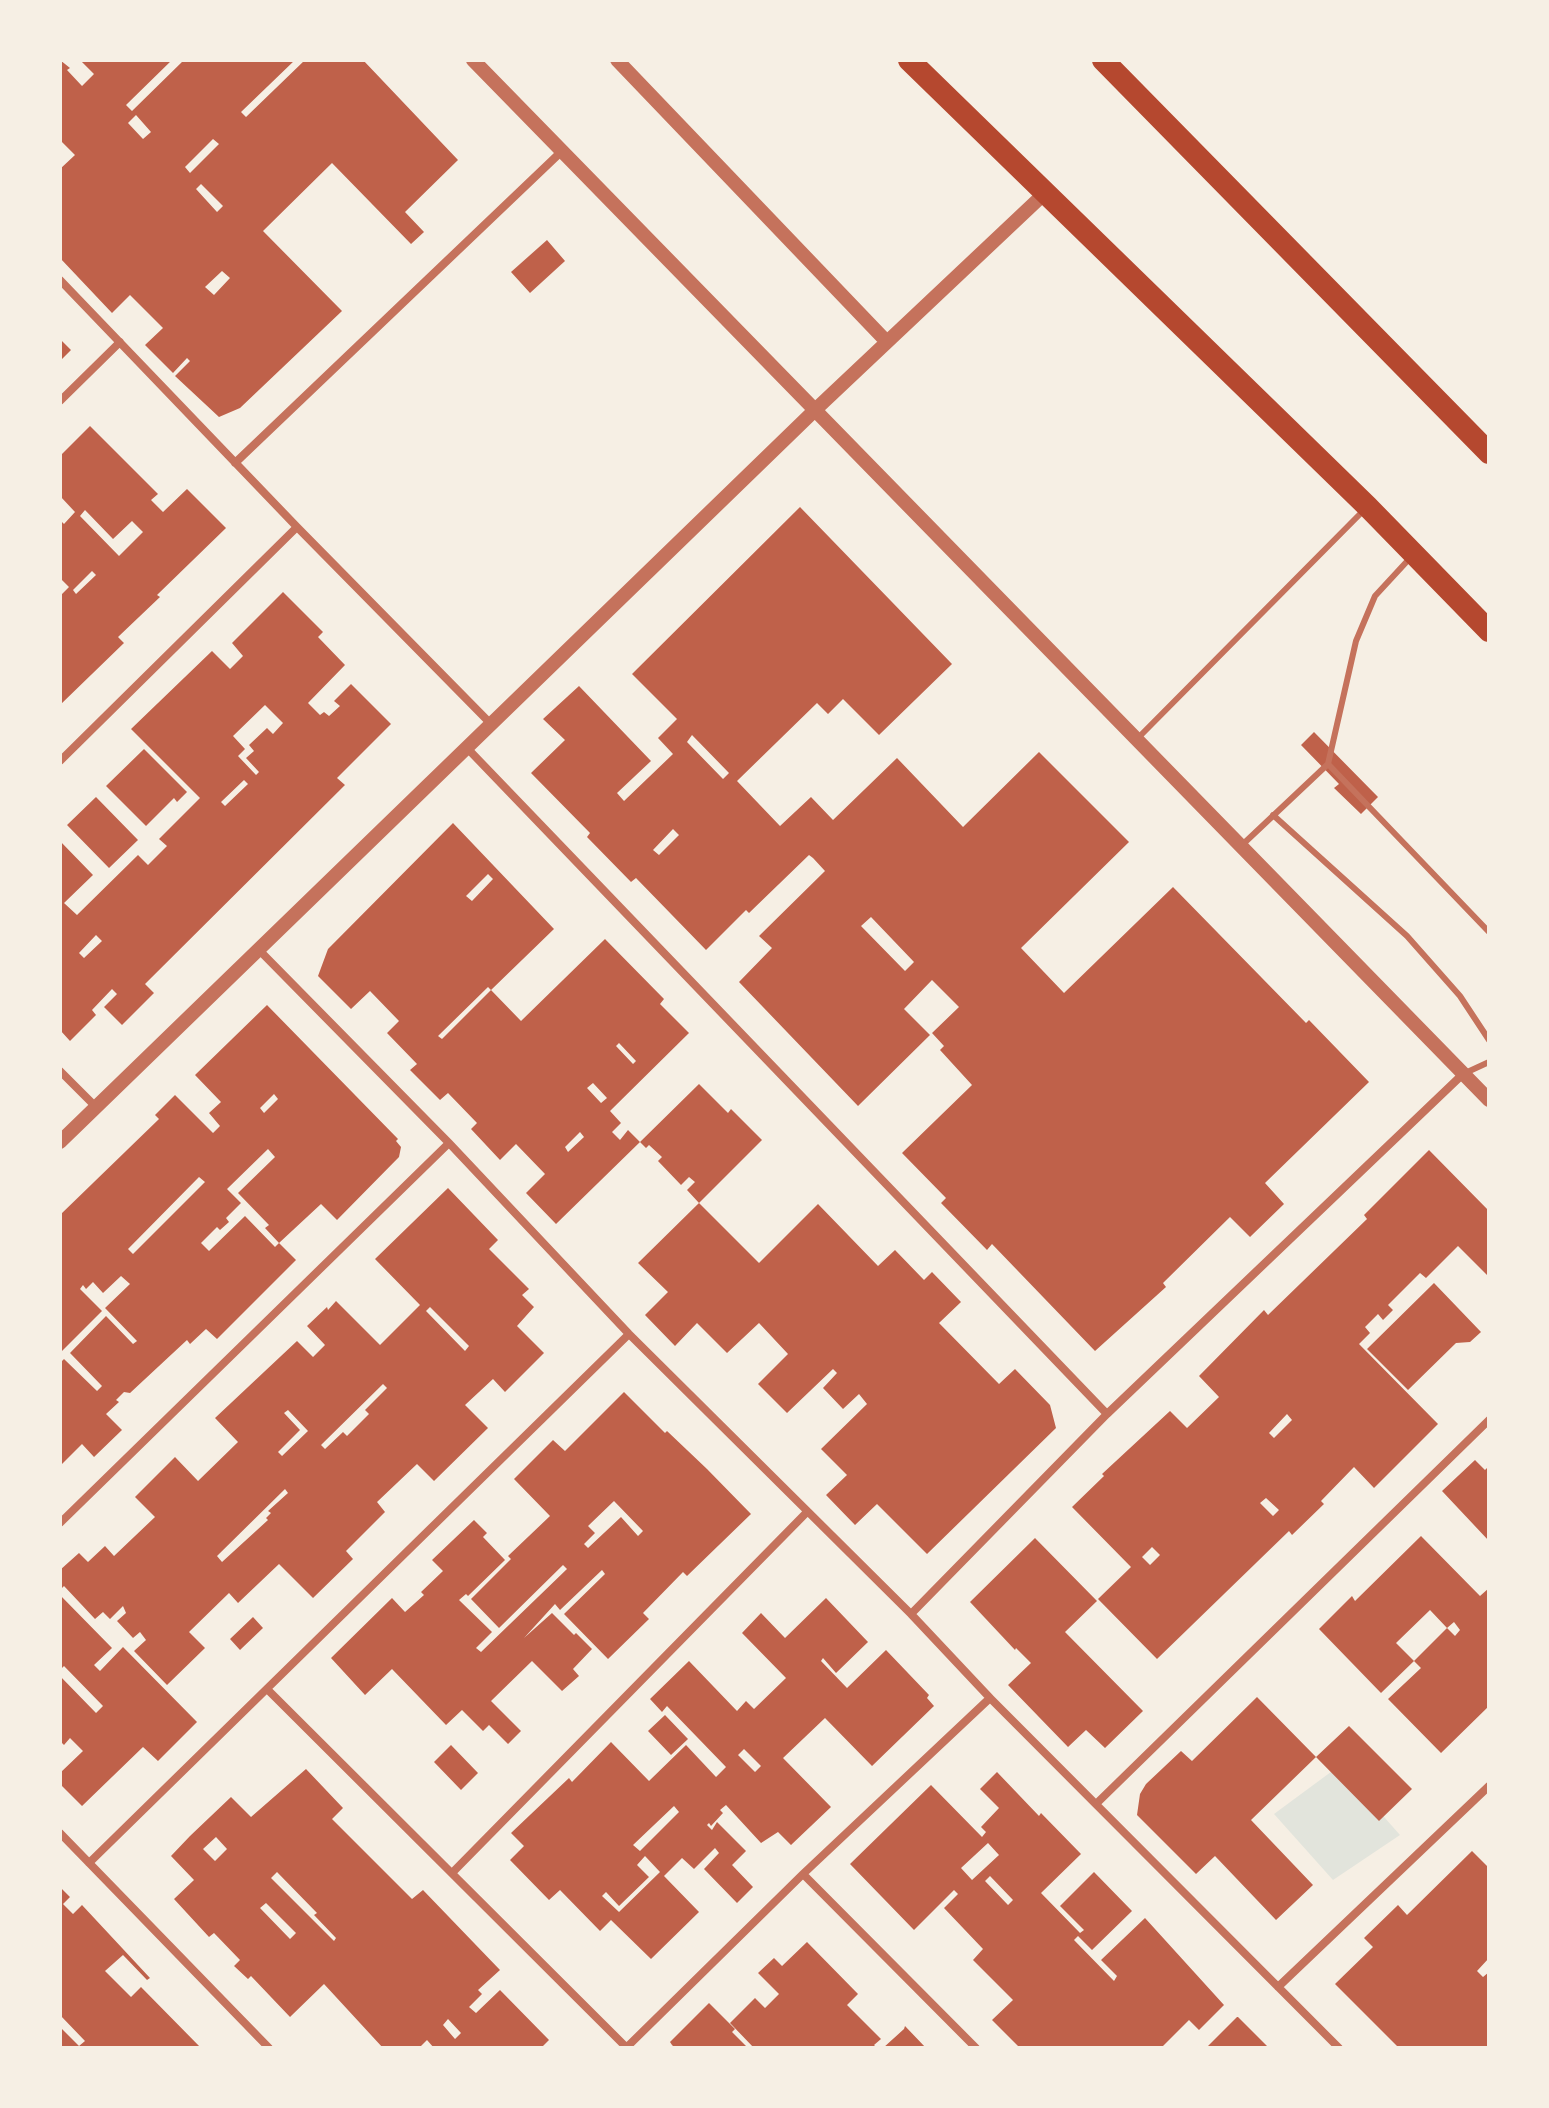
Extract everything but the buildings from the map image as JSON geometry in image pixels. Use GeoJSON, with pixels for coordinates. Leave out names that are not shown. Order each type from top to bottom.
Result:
{"type":"FeatureCollection","features":[{"type":"Feature","properties":{"kind":"highway"},"geometry":{"type":"LineString","coordinates":[[909,60],[1368,507],[1489,631]]}},
{"type":"Feature","properties":{"kind":"highway"},"geometry":{"type":"LineString","coordinates":[[1103,60],[1489,453]]}},
{"type":"Feature","properties":{"kind":"street"},"geometry":{"type":"LineString","coordinates":[[473,60],[1489,1100]]}},
{"type":"Feature","properties":{"kind":"street"},"geometry":{"type":"LineString","coordinates":[[617,60],[887,342]]}},
{"type":"Feature","properties":{"kind":"street"},"geometry":{"type":"LineString","coordinates":[[235,463],[562,151]]}},
{"type":"Feature","properties":{"kind":"street"},"geometry":{"type":"LineString","coordinates":[[60,1142],[815,410],[1045,193]]}},
{"type":"Feature","properties":{"kind":"street"},"geometry":{"type":"LineString","coordinates":[[60,280],[492,725]]}},
{"type":"Feature","properties":{"kind":"street"},"geometry":{"type":"LineString","coordinates":[[60,401],[120,342]]}},
{"type":"Feature","properties":{"kind":"street"},"geometry":{"type":"LineString","coordinates":[[60,761],[297,527]]}},
{"type":"Feature","properties":{"kind":"street"},"geometry":{"type":"LineString","coordinates":[[467,748],[1107,1414]]}},
{"type":"Feature","properties":{"kind":"street"},"geometry":{"type":"LineString","coordinates":[[260,951],[449,1143],[629,1334],[911,1614],[990,1698],[1339,2048]]}},
{"type":"Feature","properties":{"kind":"street"},"geometry":{"type":"LineString","coordinates":[[60,1071],[96,1107]]}},
{"type":"Feature","properties":{"kind":"street"},"geometry":{"type":"LineString","coordinates":[[911,1614],[1107,1414],[1463,1074]]}},
{"type":"Feature","properties":{"kind":"street"},"geometry":{"type":"LineString","coordinates":[[60,1523],[449,1143]]}},
{"type":"Feature","properties":{"kind":"street"},"geometry":{"type":"LineString","coordinates":[[89,1863],[629,1334]]}},
{"type":"Feature","properties":{"kind":"street"},"geometry":{"type":"LineString","coordinates":[[1096,1804],[1489,1420]]}},
{"type":"Feature","properties":{"kind":"street"},"geometry":{"type":"LineString","coordinates":[[452,1873],[807,1512]]}},
{"type":"Feature","properties":{"kind":"street"},"geometry":{"type":"LineString","coordinates":[[268,1690],[626,2048],[803,1874],[990,1698]]}},
{"type":"Feature","properties":{"kind":"street"},"geometry":{"type":"LineString","coordinates":[[1278,1987],[1489,1786]]}},
{"type":"Feature","properties":{"kind":"street"},"geometry":{"type":"LineString","coordinates":[[60,1833],[267,2047]]}},
{"type":"Feature","properties":{"kind":"street"},"geometry":{"type":"LineString","coordinates":[[803,1874],[976,2048]]}},
{"type":"Feature","properties":{"kind":"lane"},"geometry":{"type":"LineString","coordinates":[[1137,739],[1368,507]]}},
{"type":"Feature","properties":{"kind":"lane"},"geometry":{"type":"LineString","coordinates":[[1241,846],[1328,764],[1356,641],[1375,596],[1413,555]]}},
{"type":"Feature","properties":{"kind":"lane"},"geometry":{"type":"LineString","coordinates":[[1328,764],[1489,932]]}},
{"type":"Feature","properties":{"kind":"lane"},"geometry":{"type":"LineString","coordinates":[[1273,815],[1407,936],[1460,996],[1489,1040]]}},
{"type":"Feature","properties":{"kind":"lane"},"geometry":{"type":"LineString","coordinates":[[1463,1074],[1489,1062]]}},
{"type":"Feature","properties":{"kind":"shaded area"},"geometry":{"type":"Polygon","coordinates":[[[1339,1766],[1400,1835],[1333,1880],[1274,1814],[1339,1766]]]}}]}
